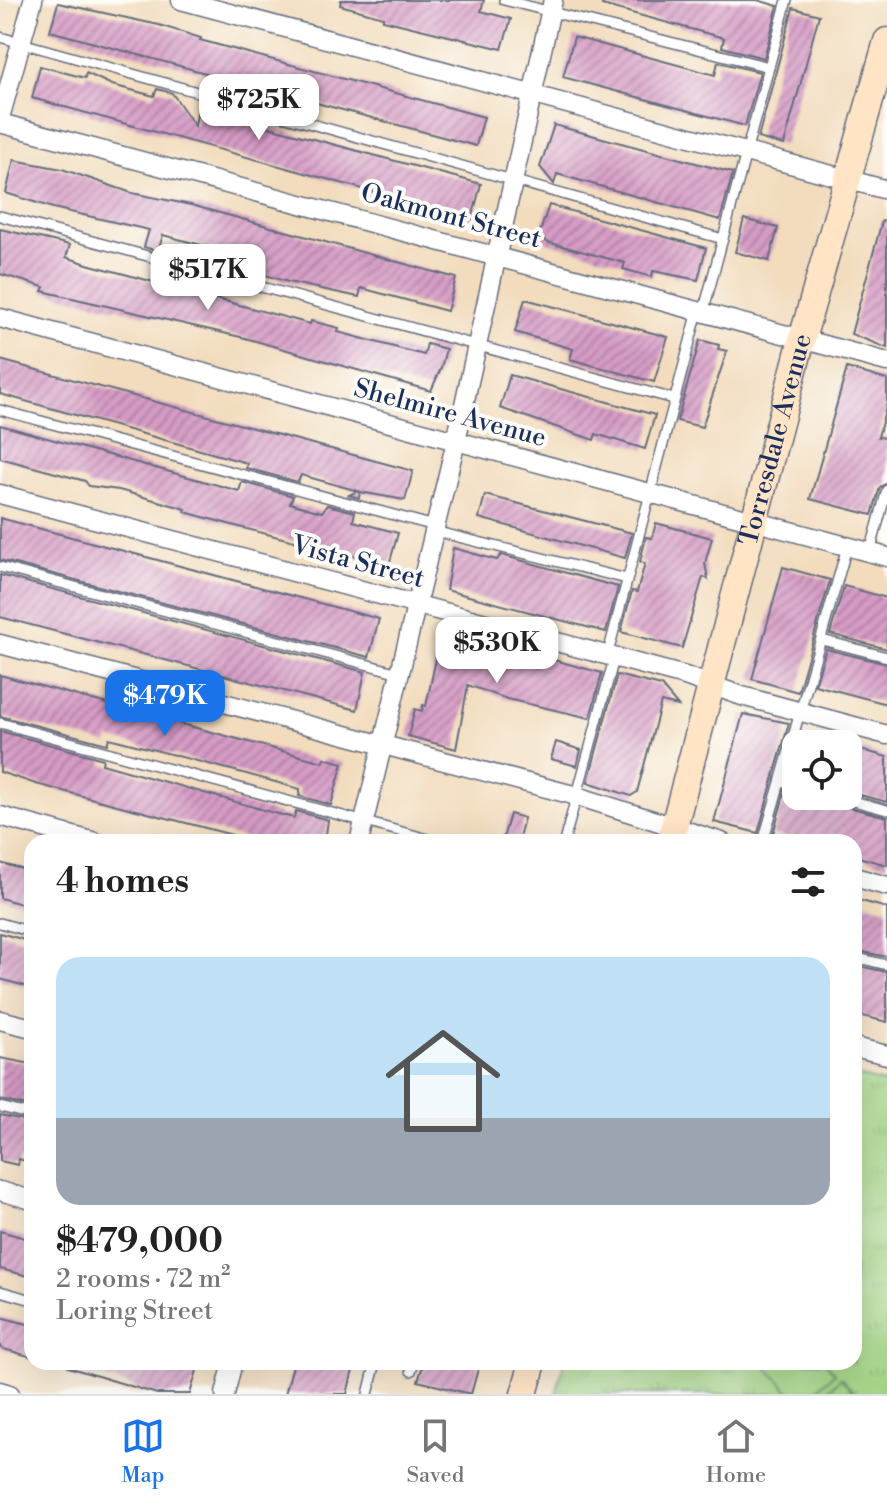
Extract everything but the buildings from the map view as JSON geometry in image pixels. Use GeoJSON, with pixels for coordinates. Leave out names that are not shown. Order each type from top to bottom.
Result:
{"type":"FeatureCollection","features":[{"type":"Feature","properties":{"kind":"street"},"geometry":{"type":"LineString","coordinates":[[0,120],[33,0]]}},
{"type":"Feature","properties":{"kind":"street"},"geometry":{"type":"LineString","coordinates":[[181,0],[887,190]]}},
{"type":"Feature","properties":{"kind":"street"},"geometry":{"type":"LineString","coordinates":[[361,834],[456,441],[551,6]]}},
{"type":"Feature","properties":{"kind":"street","name":"Torresdale Avenue"},"geometry":{"type":"LineString","coordinates":[[672,834],[802,339],[887,41]]}},
{"type":"Feature","properties":{"kind":"street","name":"Oakmont Street"},"geometry":{"type":"LineString","coordinates":[[0,120],[887,362]]}},
{"type":"Feature","properties":{"kind":"street","name":"Shelmire Avenue"},"geometry":{"type":"LineString","coordinates":[[0,318],[878,555]]}},
{"type":"Feature","properties":{"kind":"street","name":"Vista Street"},"geometry":{"type":"LineString","coordinates":[[0,494],[416,604],[887,735]]}},
{"type":"Feature","properties":{"kind":"street"},"geometry":{"type":"LineString","coordinates":[[0,644],[577,796],[670,834]]}},
{"type":"Feature","properties":{"kind":"street"},"geometry":{"type":"LineString","coordinates":[[0,816],[66,834]]}},
{"type":"Feature","properties":{"kind":"street"},"geometry":{"type":"LineString","coordinates":[[862,879],[887,886]]}},
{"type":"Feature","properties":{"kind":"street"},"geometry":{"type":"LineString","coordinates":[[0,1020],[24,1026]]}},
{"type":"Feature","properties":{"kind":"street"},"geometry":{"type":"LineString","coordinates":[[862,1049],[887,1055]]}},
{"type":"Feature","properties":{"kind":"street"},"geometry":{"type":"LineString","coordinates":[[0,1191],[24,1198]]}},
{"type":"Feature","properties":{"kind":"street"},"geometry":{"type":"LineString","coordinates":[[225,1394],[231,1370]]}},
{"type":"Feature","properties":{"kind":"street"},"geometry":{"type":"LineString","coordinates":[[524,1394],[531,1370]]}},
{"type":"Feature","properties":{"kind":"street"},"geometry":{"type":"LineString","coordinates":[[0,1391],[10,1394]]}},
{"type":"Feature","properties":{"kind":"lane"},"geometry":{"type":"LineString","coordinates":[[504,0],[551,6],[769,67]]}},
{"type":"Feature","properties":{"kind":"lane"},"geometry":{"type":"LineString","coordinates":[[566,834],[649,493],[723,239],[787,0]]}},
{"type":"Feature","properties":{"kind":"lane"},"geometry":{"type":"LineString","coordinates":[[0,37],[514,178],[723,239]]}},
{"type":"Feature","properties":{"kind":"lane"},"geometry":{"type":"LineString","coordinates":[[0,216],[478,343],[674,399]]}},
{"type":"Feature","properties":{"kind":"lane"},"geometry":{"type":"LineString","coordinates":[[0,410],[627,579]]}},
{"type":"Feature","properties":{"kind":"lane"},"geometry":{"type":"LineString","coordinates":[[878,555],[887,490]]}},
{"type":"Feature","properties":{"kind":"lane"},"geometry":{"type":"LineString","coordinates":[[765,834],[847,547]]}},
{"type":"Feature","properties":{"kind":"lane"},"geometry":{"type":"LineString","coordinates":[[0,567],[399,673]]}},
{"type":"Feature","properties":{"kind":"lane"},"geometry":{"type":"LineString","coordinates":[[822,640],[887,657]]}},
{"type":"Feature","properties":{"kind":"lane"},"geometry":{"type":"LineString","coordinates":[[0,723],[409,834]]}},
{"type":"Feature","properties":{"kind":"lane"},"geometry":{"type":"LineString","coordinates":[[862,803],[887,810]]}},
{"type":"Feature","properties":{"kind":"lane"},"geometry":{"type":"LineString","coordinates":[[0,923],[24,930]]}},
{"type":"Feature","properties":{"kind":"lane"},"geometry":{"type":"LineString","coordinates":[[862,959],[887,965]]}},
{"type":"Feature","properties":{"kind":"lane"},"geometry":{"type":"LineString","coordinates":[[0,1107],[24,1113]]}},
{"type":"Feature","properties":{"kind":"lane"},"geometry":{"type":"LineString","coordinates":[[0,1291],[24,1298]]}},
{"type":"Feature","properties":{"kind":"lane"},"geometry":{"type":"LineString","coordinates":[[368,1394],[374,1370]]}},
{"type":"Feature","properties":{"kind":"green space"},"geometry":{"type":"Polygon","coordinates":[[[862,1077],[887,1084],[887,1394],[556,1394],[562,1370],[862,1370],[862,1077]]]}},
{"type":"Feature","properties":{"kind":"green space"},"geometry":{"type":"Polygon","coordinates":[[[770,1370],[832,1370],[835,1373],[812,1394],[792,1394],[770,1370]]]}},
{"type":"Feature","properties":{"kind":"green space"},"geometry":{"type":"Polygon","coordinates":[[[841,1378],[855,1394],[824,1394],[841,1378]]]}}]}
